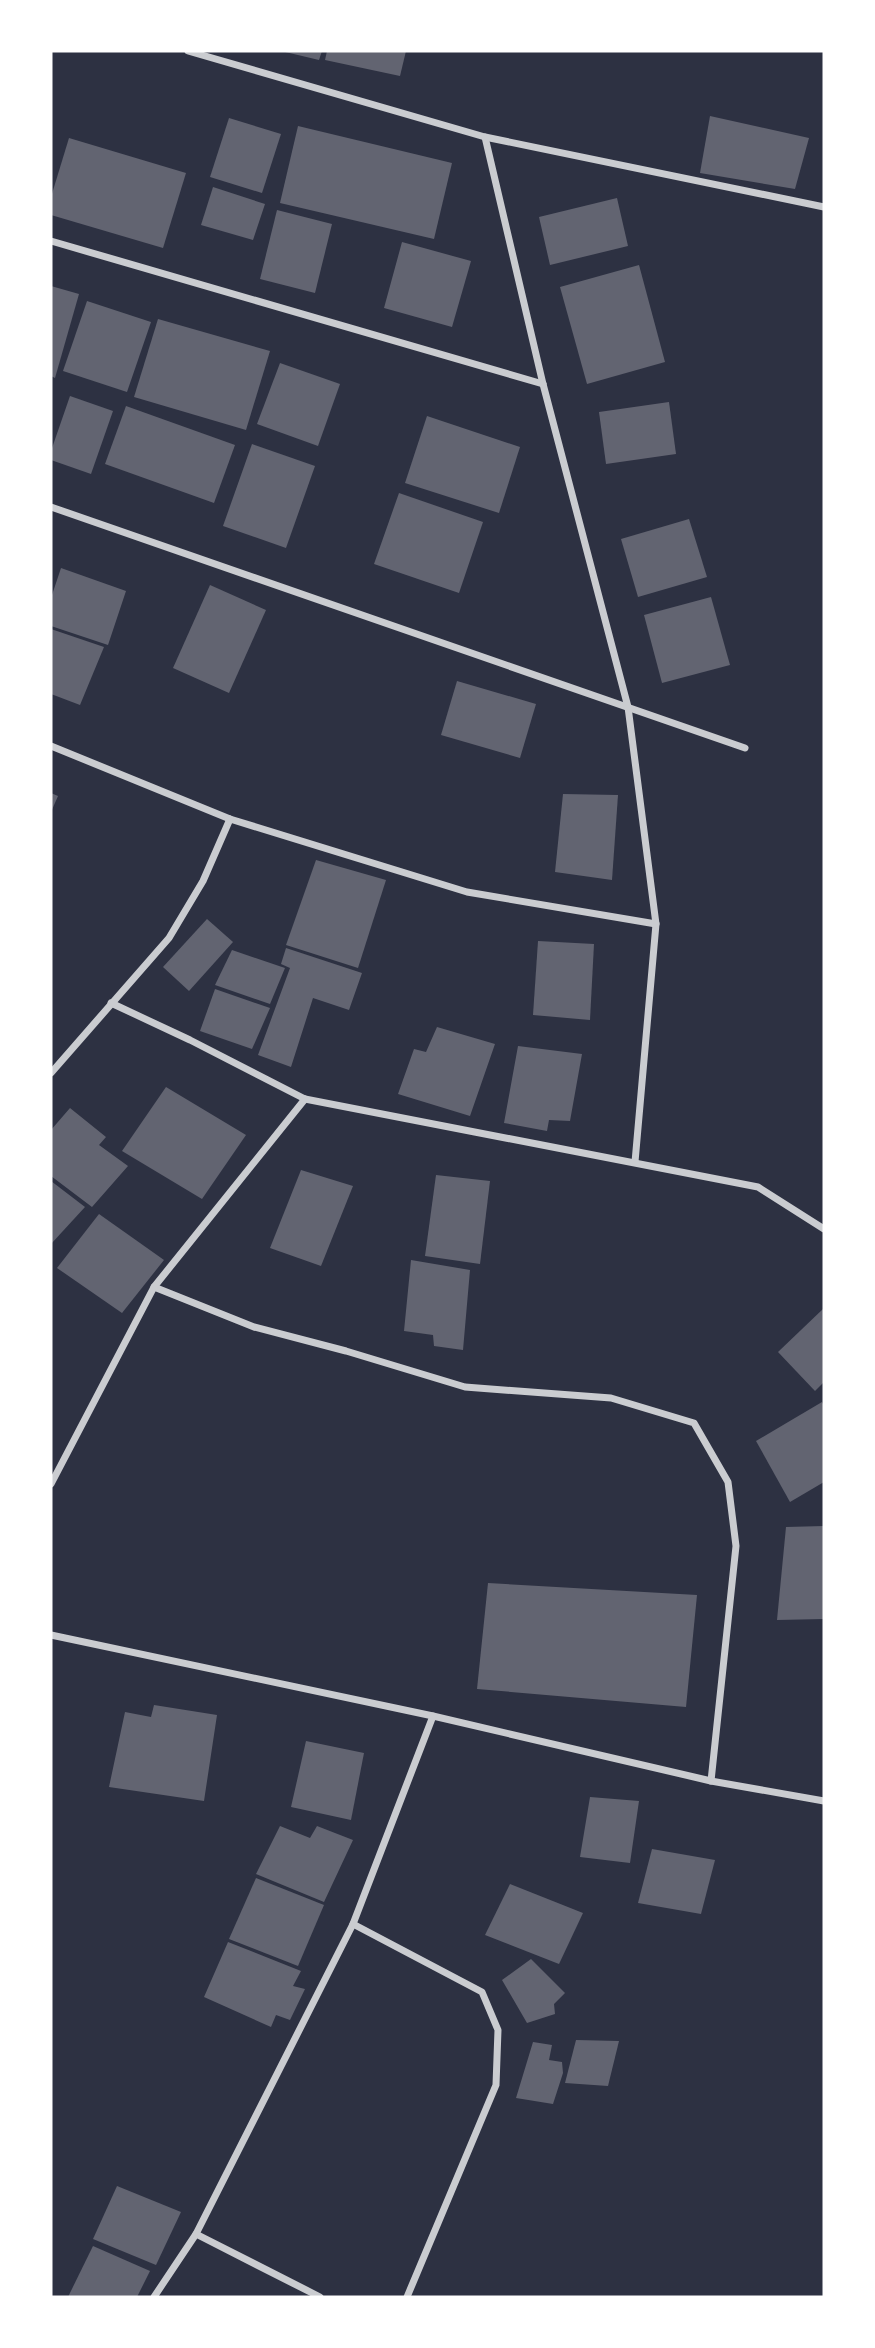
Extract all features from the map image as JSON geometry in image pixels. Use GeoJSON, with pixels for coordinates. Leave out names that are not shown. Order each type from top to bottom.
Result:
{"type":"FeatureCollection","features":[{"type":"Feature","properties":{"kind":"street"},"geometry":{"type":"LineString","coordinates":[[188,51],[485,137],[824,207]]}},
{"type":"Feature","properties":{"kind":"street"},"geometry":{"type":"LineString","coordinates":[[485,137],[543,384],[628,707],[656,924],[635,1162]]}},
{"type":"Feature","properties":{"kind":"street"},"geometry":{"type":"LineString","coordinates":[[51,241],[543,384]]}},
{"type":"Feature","properties":{"kind":"street"},"geometry":{"type":"LineString","coordinates":[[51,507],[745,748]]}},
{"type":"Feature","properties":{"kind":"street"},"geometry":{"type":"LineString","coordinates":[[51,746],[230,819],[467,892],[656,924]]}},
{"type":"Feature","properties":{"kind":"street"},"geometry":{"type":"LineString","coordinates":[[51,1073],[169,938],[203,881],[230,819]]}},
{"type":"Feature","properties":{"kind":"street"},"geometry":{"type":"LineString","coordinates":[[111,1003],[305,1099],[758,1187],[824,1229]]}},
{"type":"Feature","properties":{"kind":"street"},"geometry":{"type":"LineString","coordinates":[[51,1484],[154,1287],[305,1099]]}},
{"type":"Feature","properties":{"kind":"street"},"geometry":{"type":"LineString","coordinates":[[154,1287],[254,1326],[465,1387],[611,1398],[694,1423],[727,1482],[736,1546],[711,1781]]}},
{"type":"Feature","properties":{"kind":"street"},"geometry":{"type":"LineString","coordinates":[[51,1635],[433,1716],[711,1781],[824,1801]]}},
{"type":"Feature","properties":{"kind":"street"},"geometry":{"type":"LineString","coordinates":[[154,2297],[195,2234],[353,1924],[433,1716]]}},
{"type":"Feature","properties":{"kind":"street"},"geometry":{"type":"LineString","coordinates":[[353,1924],[482,1992],[498,2030],[496,2085],[407,2297]]}},
{"type":"Feature","properties":{"kind":"street"},"geometry":{"type":"LineString","coordinates":[[195,2234],[320,2297]]}},
{"type":"Feature","properties":{"kind":"building"},"geometry":{"type":"Polygon","coordinates":[[[281,51],[322,51],[319,60],[281,51]]]}},
{"type":"Feature","properties":{"kind":"building"},"geometry":{"type":"Polygon","coordinates":[[[327,51],[406,51],[400,76],[325,60],[327,51]]]}},
{"type":"Feature","properties":{"kind":"building"},"geometry":{"type":"Polygon","coordinates":[[[710,116],[809,138],[795,189],[700,173],[710,116]]]}},
{"type":"Feature","properties":{"kind":"building"},"geometry":{"type":"Polygon","coordinates":[[[229,118],[281,134],[262,193],[210,177],[229,118]]]}},
{"type":"Feature","properties":{"kind":"building"},"geometry":{"type":"Polygon","coordinates":[[[298,126],[452,163],[434,239],[280,203],[298,126]]]}},
{"type":"Feature","properties":{"kind":"building"},"geometry":{"type":"Polygon","coordinates":[[[69,138],[186,173],[163,248],[51,215],[51,197],[69,138]]]}},
{"type":"Feature","properties":{"kind":"building"},"geometry":{"type":"Polygon","coordinates":[[[213,187],[265,204],[253,240],[201,225],[213,187]]]}},
{"type":"Feature","properties":{"kind":"building"},"geometry":{"type":"Polygon","coordinates":[[[617,198],[628,246],[550,265],[539,217],[617,198]]]}},
{"type":"Feature","properties":{"kind":"building"},"geometry":{"type":"Polygon","coordinates":[[[277,210],[332,224],[315,293],[260,279],[277,210]]]}},
{"type":"Feature","properties":{"kind":"building"},"geometry":{"type":"Polygon","coordinates":[[[402,242],[471,261],[452,327],[384,308],[402,242]]]}},
{"type":"Feature","properties":{"kind":"building"},"geometry":{"type":"Polygon","coordinates":[[[639,265],[665,362],[587,384],[560,287],[639,265]]]}},
{"type":"Feature","properties":{"kind":"building"},"geometry":{"type":"Polygon","coordinates":[[[51,286],[79,294],[55,378],[51,376],[51,286]]]}},
{"type":"Feature","properties":{"kind":"building"},"geometry":{"type":"Polygon","coordinates":[[[87,301],[151,322],[127,392],[63,371],[87,301]]]}},
{"type":"Feature","properties":{"kind":"building"},"geometry":{"type":"Polygon","coordinates":[[[158,319],[270,351],[246,430],[134,397],[158,319]]]}},
{"type":"Feature","properties":{"kind":"building"},"geometry":{"type":"Polygon","coordinates":[[[280,363],[340,384],[318,446],[257,424],[280,363]]]}},
{"type":"Feature","properties":{"kind":"building"},"geometry":{"type":"Polygon","coordinates":[[[70,396],[113,411],[91,474],[51,460],[51,451],[70,396]]]}},
{"type":"Feature","properties":{"kind":"building"},"geometry":{"type":"Polygon","coordinates":[[[669,402],[676,454],[606,464],[599,412],[669,402]]]}},
{"type":"Feature","properties":{"kind":"building"},"geometry":{"type":"Polygon","coordinates":[[[126,406],[235,445],[214,503],[105,464],[126,406]]]}},
{"type":"Feature","properties":{"kind":"building"},"geometry":{"type":"Polygon","coordinates":[[[427,416],[520,447],[499,513],[405,483],[427,416]]]}},
{"type":"Feature","properties":{"kind":"building"},"geometry":{"type":"Polygon","coordinates":[[[252,444],[315,466],[286,548],[223,526],[252,444]]]}},
{"type":"Feature","properties":{"kind":"building"},"geometry":{"type":"Polygon","coordinates":[[[399,493],[483,522],[459,593],[374,564],[399,493]]]}},
{"type":"Feature","properties":{"kind":"building"},"geometry":{"type":"Polygon","coordinates":[[[689,519],[707,577],[638,597],[621,539],[689,519]]]}},
{"type":"Feature","properties":{"kind":"building"},"geometry":{"type":"Polygon","coordinates":[[[61,568],[126,591],[108,645],[51,626],[51,598],[61,568]]]}},
{"type":"Feature","properties":{"kind":"building"},"geometry":{"type":"Polygon","coordinates":[[[210,585],[266,610],[229,693],[173,668],[210,585]]]}},
{"type":"Feature","properties":{"kind":"building"},"geometry":{"type":"Polygon","coordinates":[[[711,597],[730,665],[662,683],[644,615],[711,597]]]}},
{"type":"Feature","properties":{"kind":"building"},"geometry":{"type":"Polygon","coordinates":[[[51,629],[104,647],[80,705],[51,694],[51,629]]]}},
{"type":"Feature","properties":{"kind":"building"},"geometry":{"type":"Polygon","coordinates":[[[457,681],[536,704],[520,758],[441,735],[457,681]]]}},
{"type":"Feature","properties":{"kind":"building"},"geometry":{"type":"Polygon","coordinates":[[[51,793],[58,796],[51,812],[51,793]]]}},
{"type":"Feature","properties":{"kind":"building"},"geometry":{"type":"Polygon","coordinates":[[[563,794],[618,795],[612,880],[555,872],[563,794]]]}},
{"type":"Feature","properties":{"kind":"building"},"geometry":{"type":"Polygon","coordinates":[[[316,860],[386,880],[358,968],[286,945],[316,860]]]}},
{"type":"Feature","properties":{"kind":"building"},"geometry":{"type":"Polygon","coordinates":[[[207,919],[233,942],[189,991],[163,967],[207,919]]]}},
{"type":"Feature","properties":{"kind":"building"},"geometry":{"type":"Polygon","coordinates":[[[538,941],[594,944],[590,1020],[533,1015],[538,941]]]}},
{"type":"Feature","properties":{"kind":"building"},"geometry":{"type":"Polygon","coordinates":[[[286,948],[362,973],[349,1010],[313,998],[291,1067],[258,1055],[290,968],[281,964],[286,948]]]}},
{"type":"Feature","properties":{"kind":"building"},"geometry":{"type":"Polygon","coordinates":[[[232,950],[285,968],[270,1004],[215,985],[232,950]]]}},
{"type":"Feature","properties":{"kind":"building"},"geometry":{"type":"Polygon","coordinates":[[[215,989],[270,1008],[252,1049],[200,1031],[215,989]]]}},
{"type":"Feature","properties":{"kind":"building"},"geometry":{"type":"Polygon","coordinates":[[[437,1027],[495,1044],[470,1116],[398,1094],[414,1049],[426,1052],[437,1027]]]}},
{"type":"Feature","properties":{"kind":"building"},"geometry":{"type":"Polygon","coordinates":[[[518,1046],[582,1054],[570,1121],[549,1120],[547,1131],[504,1123],[518,1046]]]}},
{"type":"Feature","properties":{"kind":"building"},"geometry":{"type":"Polygon","coordinates":[[[166,1087],[246,1135],[202,1199],[122,1151],[166,1087]]]}},
{"type":"Feature","properties":{"kind":"building"},"geometry":{"type":"Polygon","coordinates":[[[70,1108],[106,1137],[99,1145],[128,1166],[92,1207],[51,1176],[51,1130],[70,1108]]]}},
{"type":"Feature","properties":{"kind":"building"},"geometry":{"type":"Polygon","coordinates":[[[301,1170],[353,1186],[321,1266],[270,1248],[301,1170]]]}},
{"type":"Feature","properties":{"kind":"building"},"geometry":{"type":"Polygon","coordinates":[[[436,1175],[490,1181],[480,1264],[425,1256],[436,1175]]]}},
{"type":"Feature","properties":{"kind":"building"},"geometry":{"type":"Polygon","coordinates":[[[51,1181],[85,1207],[51,1244],[51,1181]]]}},
{"type":"Feature","properties":{"kind":"building"},"geometry":{"type":"Polygon","coordinates":[[[99,1214],[164,1260],[122,1313],[57,1268],[99,1214]]]}},
{"type":"Feature","properties":{"kind":"building"},"geometry":{"type":"Polygon","coordinates":[[[411,1260],[470,1270],[463,1350],[434,1346],[433,1335],[404,1331],[411,1260]]]}},
{"type":"Feature","properties":{"kind":"building"},"geometry":{"type":"Polygon","coordinates":[[[824,1308],[824,1382],[815,1391],[778,1352],[824,1308]]]}},
{"type":"Feature","properties":{"kind":"building"},"geometry":{"type":"Polygon","coordinates":[[[822,1402],[824,1482],[790,1502],[756,1441],[822,1402]]]}},
{"type":"Feature","properties":{"kind":"building"},"geometry":{"type":"Polygon","coordinates":[[[824,1526],[824,1619],[777,1620],[786,1527],[824,1526]]]}},
{"type":"Feature","properties":{"kind":"building"},"geometry":{"type":"Polygon","coordinates":[[[488,1583],[697,1595],[686,1707],[477,1689],[488,1583]]]}},
{"type":"Feature","properties":{"kind":"building"},"geometry":{"type":"Polygon","coordinates":[[[154,1705],[217,1715],[204,1801],[109,1787],[125,1712],[151,1717],[154,1705]]]}},
{"type":"Feature","properties":{"kind":"building"},"geometry":{"type":"Polygon","coordinates":[[[306,1741],[364,1753],[351,1820],[291,1807],[306,1741]]]}},
{"type":"Feature","properties":{"kind":"building"},"geometry":{"type":"Polygon","coordinates":[[[590,1797],[639,1801],[630,1863],[580,1857],[590,1797]]]}},
{"type":"Feature","properties":{"kind":"building"},"geometry":{"type":"Polygon","coordinates":[[[280,1826],[310,1838],[317,1826],[353,1840],[324,1902],[256,1874],[280,1826]]]}},
{"type":"Feature","properties":{"kind":"building"},"geometry":{"type":"Polygon","coordinates":[[[652,1849],[715,1860],[701,1914],[638,1903],[652,1849]]]}},
{"type":"Feature","properties":{"kind":"building"},"geometry":{"type":"Polygon","coordinates":[[[256,1878],[324,1905],[298,1966],[229,1939],[256,1878]]]}},
{"type":"Feature","properties":{"kind":"building"},"geometry":{"type":"Polygon","coordinates":[[[510,1884],[583,1913],[559,1964],[485,1935],[510,1884]]]}},
{"type":"Feature","properties":{"kind":"building"},"geometry":{"type":"Polygon","coordinates":[[[228,1942],[301,1971],[293,1986],[305,1989],[290,2020],[276,2015],[271,2027],[204,1997],[228,1942]]]}},
{"type":"Feature","properties":{"kind":"building"},"geometry":{"type":"Polygon","coordinates":[[[531,1959],[565,1993],[554,2004],[555,2014],[527,2023],[502,1980],[531,1959]]]}},
{"type":"Feature","properties":{"kind":"building"},"geometry":{"type":"Polygon","coordinates":[[[576,2040],[619,2041],[608,2086],[565,2083],[576,2040]]]}},
{"type":"Feature","properties":{"kind":"building"},"geometry":{"type":"Polygon","coordinates":[[[533,2042],[552,2045],[549,2060],[562,2062],[563,2073],[553,2104],[516,2098],[533,2042]]]}},
{"type":"Feature","properties":{"kind":"building"},"geometry":{"type":"Polygon","coordinates":[[[117,2186],[181,2212],[156,2265],[93,2239],[117,2186]]]}},
{"type":"Feature","properties":{"kind":"building"},"geometry":{"type":"Polygon","coordinates":[[[93,2246],[150,2271],[137,2297],[68,2297],[93,2246]]]}}]}
